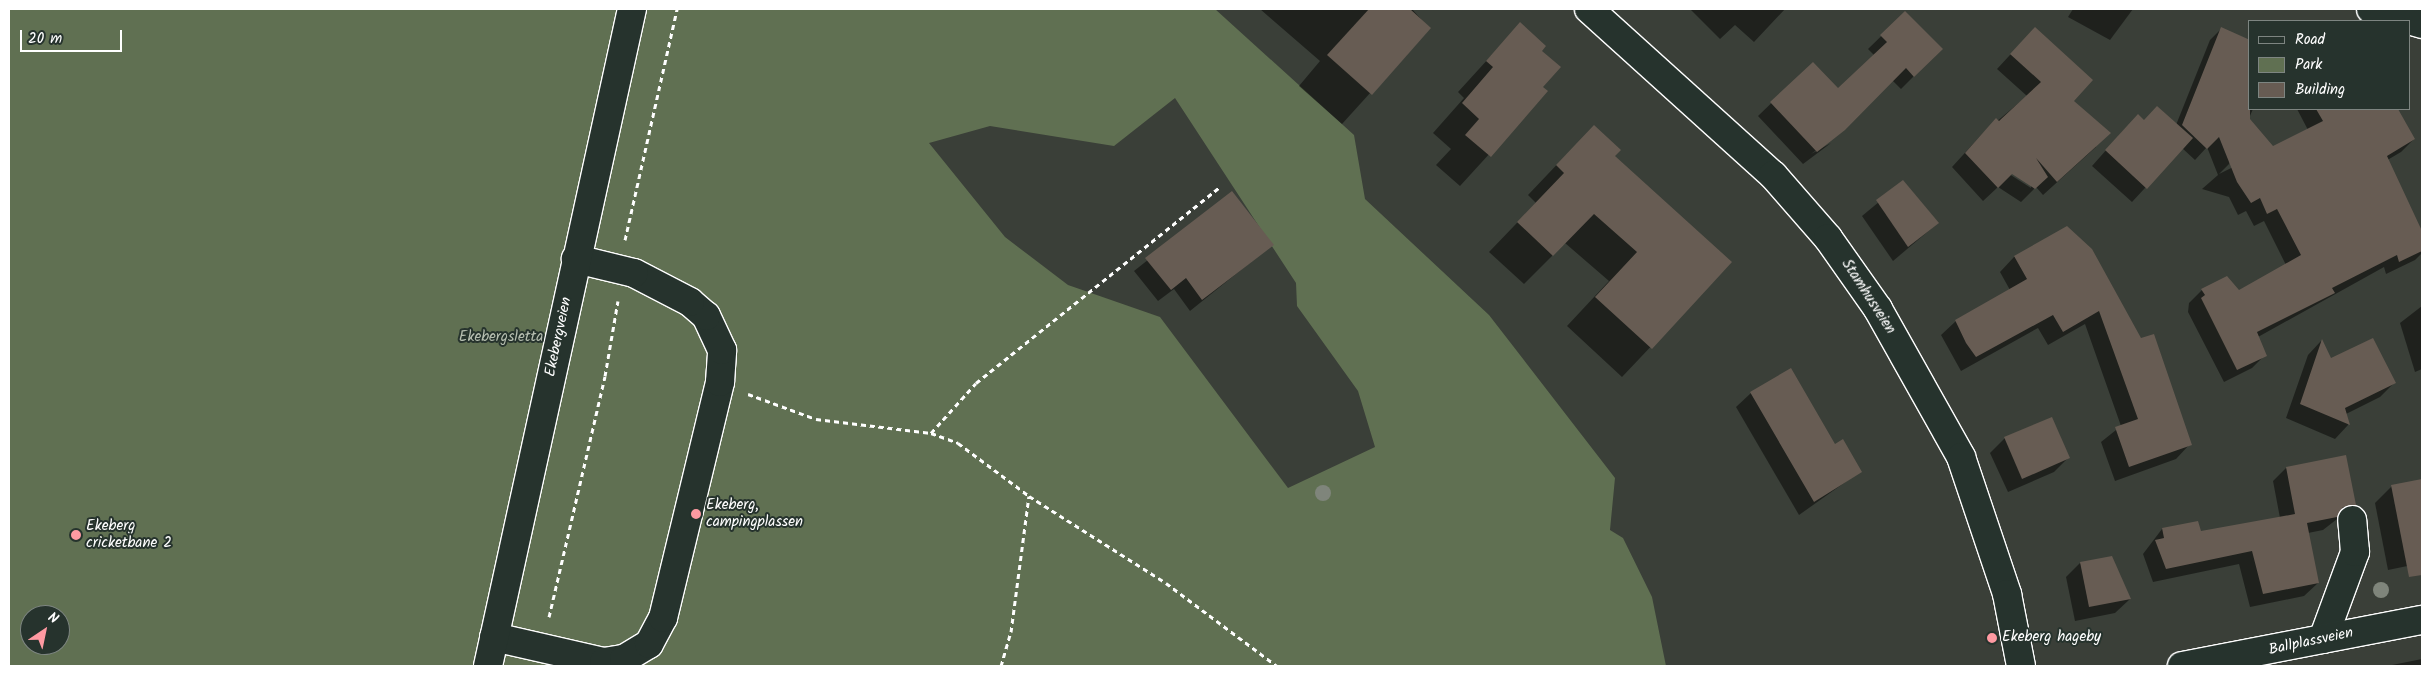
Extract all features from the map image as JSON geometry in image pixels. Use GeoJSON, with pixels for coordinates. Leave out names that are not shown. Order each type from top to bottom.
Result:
{"type":"FeatureCollection","features":[{"type":"Feature","properties":{"kind":"street","name":"Ekebergveien"},"geometry":{"type":"LineString","coordinates":[[488,666],[632,9]]}},
{"type":"Feature","properties":{"kind":"street","name":"Stamhusveien"},"geometry":{"type":"LineString","coordinates":[[1589,9],[1773,174],[1828,238],[1878,309],[1961,457],[2007,594],[2021,666]]}},
{"type":"Feature","properties":{"kind":"street"},"geometry":{"type":"LineString","coordinates":[[2371,9],[2408,20]]}},
{"type":"Feature","properties":{"kind":"street"},"geometry":{"type":"LineString","coordinates":[[494,637],[604,662],[638,652],[658,633],[720,382],[722,350],[706,316],[690,302],[622,271],[576,259]]}},
{"type":"Feature","properties":{"kind":"street"},"geometry":{"type":"LineString","coordinates":[[2323,639],[2355,552],[2352,520]]}},
{"type":"Feature","properties":{"kind":"street","name":"Ballplassveien"},"geometry":{"type":"LineString","coordinates":[[2194,665],[2422,620]]}},
{"type":"Feature","properties":{"kind":"path"},"geometry":{"type":"LineString","coordinates":[[542,649],[605,376],[630,209],[677,9]]}},
{"type":"Feature","properties":{"kind":"path"},"geometry":{"type":"LineString","coordinates":[[931,433],[976,383],[1221,186]]}},
{"type":"Feature","properties":{"kind":"path"},"geometry":{"type":"LineString","coordinates":[[720,382],[816,419],[931,433],[980,456],[1029,496],[1166,583],[1277,666]]}},
{"type":"Feature","properties":{"kind":"path"},"geometry":{"type":"LineString","coordinates":[[1001,666],[1011,632],[1029,496]]}},
{"type":"Feature","properties":{"kind":"green space","name":"Ekebergsletta"},"geometry":{"type":"Polygon","coordinates":[[[9,9],[1215,9],[1354,135],[1365,199],[1489,315],[1615,478],[1610,530],[1623,538],[1652,597],[1666,666],[9,666],[9,9]],[[1175,98],[1114,146],[990,126],[929,143],[1005,237],[1068,285],[1160,317],[1288,488],[1375,447],[1358,391],[1297,306],[1296,283],[1175,98]]]}},
{"type":"Feature","properties":{"kind":"building"},"geometry":{"type":"Polygon","coordinates":[[[1369,9],[1410,9],[1431,28],[1372,95],[1327,55],[1369,9]]]}},
{"type":"Feature","properties":{"kind":"building"},"geometry":{"type":"Polygon","coordinates":[[[1905,11],[1943,49],[1914,77],[1906,68],[1845,130],[1817,152],[1770,102],[1813,62],[1838,88],[1887,42],[1880,35],[1905,11]]]}},
{"type":"Feature","properties":{"kind":"building"},"geometry":{"type":"Polygon","coordinates":[[[1520,22],[1546,46],[1542,51],[1561,67],[1543,87],[1548,91],[1491,157],[1465,135],[1479,119],[1462,103],[1493,67],[1486,61],[1520,22]]]}},
{"type":"Feature","properties":{"kind":"building"},"geometry":{"type":"Polygon","coordinates":[[[2035,27],[2093,80],[2074,101],[2111,133],[2057,182],[2036,158],[2048,177],[2035,189],[2012,174],[1998,188],[1965,153],[1996,118],[1999,121],[2041,82],[2010,54],[2035,27]]]}},
{"type":"Feature","properties":{"kind":"building"},"geometry":{"type":"Polygon","coordinates":[[[2221,27],[2248,39],[2248,110],[2250,110],[2250,119],[2273,146],[2323,121],[2317,110],[2399,110],[2415,139],[2387,156],[2422,231],[2422,251],[2399,262],[2397,255],[2332,288],[2335,293],[2257,332],[2267,356],[2237,370],[2201,298],[2205,295],[2201,289],[2227,276],[2239,290],[2301,255],[2277,209],[2267,214],[2260,198],[2251,203],[2237,182],[2219,137],[2207,149],[2182,125],[2221,27]]]}},
{"type":"Feature","properties":{"kind":"building"},"geometry":{"type":"Polygon","coordinates":[[[2157,106],[2193,138],[2147,189],[2105,150],[2138,114],[2144,120],[2157,106]]]}},
{"type":"Feature","properties":{"kind":"building"},"geometry":{"type":"Polygon","coordinates":[[[1594,125],[1621,150],[1615,156],[1732,262],[1652,349],[1595,297],[1637,252],[1594,214],[1553,256],[1517,222],[1564,173],[1556,165],[1594,125]]]}},
{"type":"Feature","properties":{"kind":"building"},"geometry":{"type":"Polygon","coordinates":[[[1903,180],[1939,223],[1908,247],[1876,200],[1903,180]]]}},
{"type":"Feature","properties":{"kind":"building"},"geometry":{"type":"Polygon","coordinates":[[[1232,191],[1274,245],[1202,300],[1186,278],[1171,290],[1145,258],[1232,191]]]}},
{"type":"Feature","properties":{"kind":"building"},"geometry":{"type":"Polygon","coordinates":[[[2067,226],[2092,249],[2141,338],[2154,334],[2192,445],[2129,467],[2115,427],[2138,419],[2099,311],[2063,332],[2053,315],[1976,357],[1966,343],[1955,320],[2027,279],[2014,256],[2067,226]]]}},
{"type":"Feature","properties":{"kind":"building"},"geometry":{"type":"Polygon","coordinates":[[[2373,338],[2396,383],[2345,408],[2350,425],[2300,404],[2322,339],[2331,358],[2373,338]]]}},
{"type":"Feature","properties":{"kind":"building"},"geometry":{"type":"Polygon","coordinates":[[[1791,368],[1835,444],[1843,439],[1862,472],[1814,502],[1750,392],[1791,368]]]}},
{"type":"Feature","properties":{"kind":"building"},"geometry":{"type":"Polygon","coordinates":[[[2052,417],[2070,458],[2022,479],[2004,437],[2052,417]]]}},
{"type":"Feature","properties":{"kind":"building"},"geometry":{"type":"Polygon","coordinates":[[[2346,455],[2356,505],[2343,507],[2337,517],[2307,523],[2319,583],[2263,594],[2252,551],[2166,569],[2155,540],[2164,538],[2162,528],[2198,521],[2201,531],[2295,514],[2286,467],[2346,455]]]}},
{"type":"Feature","properties":{"kind":"building"},"geometry":{"type":"Polygon","coordinates":[[[2422,479],[2422,575],[2409,577],[2391,485],[2422,479]]]}},
{"type":"Feature","properties":{"kind":"building"},"geometry":{"type":"Polygon","coordinates":[[[2112,556],[2131,599],[2089,607],[2080,562],[2112,556]]]}},
{"type":"Feature","properties":{"kind":"place","name":"Ekeberg, campingplassen"},"geometry":{"type":"Point","coordinates":[696,514]}},
{"type":"Feature","properties":{"kind":"place","name":"Ekeberg cricketbane 2"},"geometry":{"type":"Point","coordinates":[76,535]}},
{"type":"Feature","properties":{"kind":"place","name":"Ekeberg hageby"},"geometry":{"type":"Point","coordinates":[1992,638]}}]}
